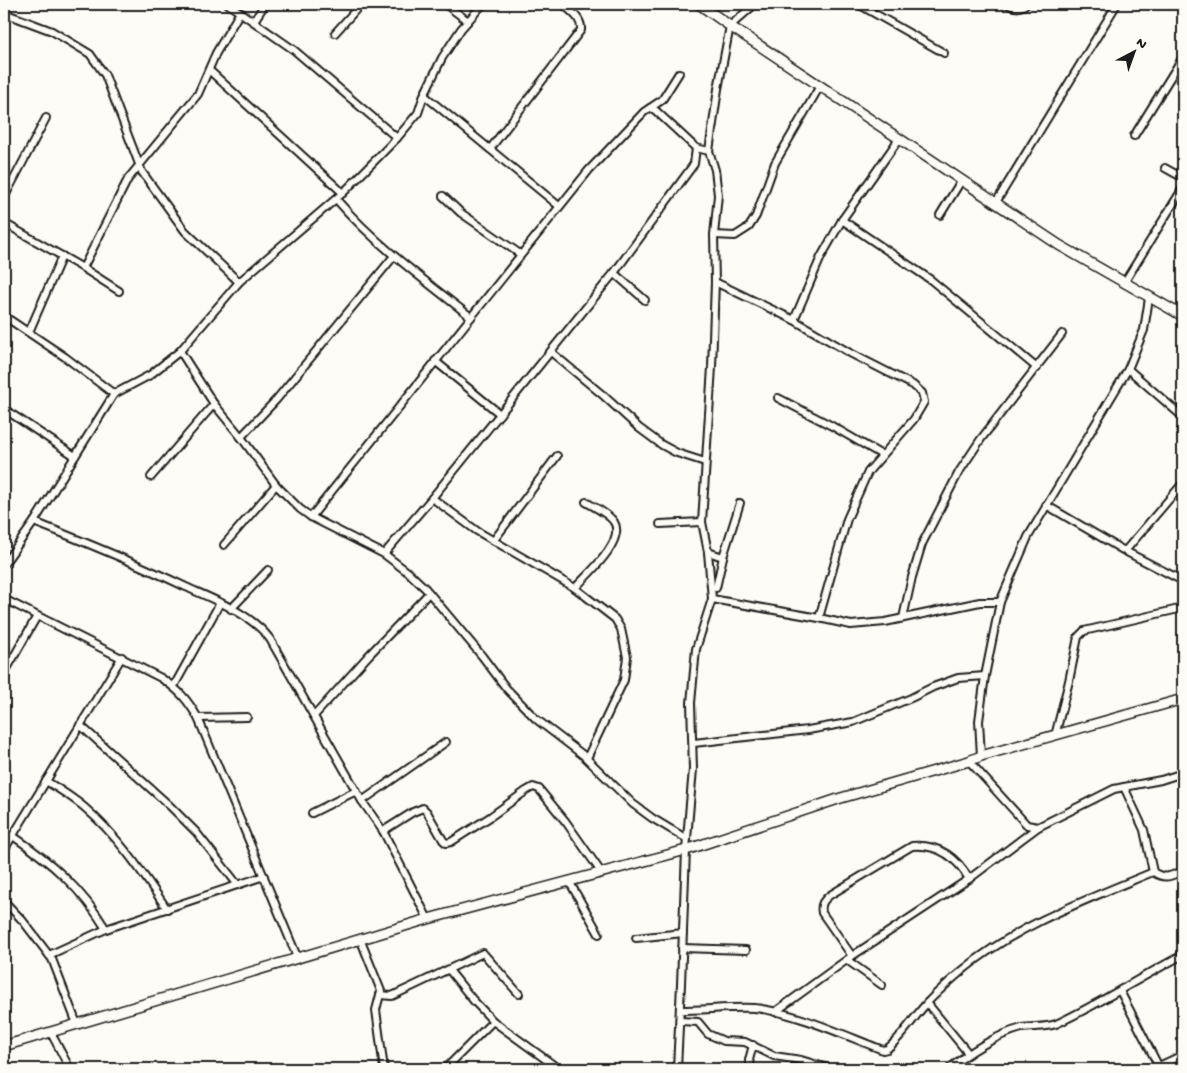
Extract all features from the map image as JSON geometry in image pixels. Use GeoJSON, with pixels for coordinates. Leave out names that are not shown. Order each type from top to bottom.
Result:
{"type":"FeatureCollection","features":[{"type":"Feature","properties":{"kind":"street"},"geometry":{"type":"LineString","coordinates":[[228,4],[254,21],[324,74],[397,138]]}},
{"type":"Feature","properties":{"kind":"street"},"geometry":{"type":"LineString","coordinates":[[254,21],[265,4]]}},
{"type":"Feature","properties":{"kind":"street"},"geometry":{"type":"LineString","coordinates":[[335,33],[361,4]]}},
{"type":"Feature","properties":{"kind":"street"},"geometry":{"type":"LineString","coordinates":[[445,4],[468,21]]}},
{"type":"Feature","properties":{"kind":"street"},"geometry":{"type":"LineString","coordinates":[[4,564],[34,522],[114,394],[150,375],[180,351],[239,282],[343,193],[397,138],[418,113],[424,95],[442,58],[468,21],[483,4]]}},
{"type":"Feature","properties":{"kind":"street"},"geometry":{"type":"LineString","coordinates":[[490,149],[581,30],[582,24],[579,19],[563,4]]}},
{"type":"Feature","properties":{"kind":"street"},"geometry":{"type":"LineString","coordinates":[[699,4],[995,204],[1059,245],[1149,298],[1182,313]]}},
{"type":"Feature","properties":{"kind":"street"},"geometry":{"type":"LineString","coordinates":[[677,1069],[686,850],[694,743],[691,703],[696,649],[712,600],[708,552],[702,522],[712,366],[715,282],[714,235],[718,195],[715,170],[709,152],[730,26],[755,4]]}},
{"type":"Feature","properties":{"kind":"street"},"geometry":{"type":"LineString","coordinates":[[858,4],[944,53]]}},
{"type":"Feature","properties":{"kind":"street"},"geometry":{"type":"LineString","coordinates":[[1007,4],[1013,8],[1021,8],[1026,4]]}},
{"type":"Feature","properties":{"kind":"street"},"geometry":{"type":"LineString","coordinates":[[1106,4],[1113,10]]}},
{"type":"Feature","properties":{"kind":"street"},"geometry":{"type":"LineString","coordinates":[[995,204],[1118,4]]}},
{"type":"Feature","properties":{"kind":"street"},"geometry":{"type":"LineString","coordinates":[[83,268],[128,179],[198,94],[216,53],[240,12]]}},
{"type":"Feature","properties":{"kind":"street"},"geometry":{"type":"LineString","coordinates":[[4,13],[52,32],[90,54],[105,75],[142,172],[186,231],[239,282]]}},
{"type":"Feature","properties":{"kind":"street"},"geometry":{"type":"LineString","coordinates":[[1134,136],[1183,57]]}},
{"type":"Feature","properties":{"kind":"street"},"geometry":{"type":"LineString","coordinates":[[209,70],[343,193]]}},
{"type":"Feature","properties":{"kind":"street"},"geometry":{"type":"LineString","coordinates":[[310,516],[559,206],[589,170],[650,108],[662,100],[679,73]]}},
{"type":"Feature","properties":{"kind":"street"},"geometry":{"type":"LineString","coordinates":[[714,235],[735,236],[749,227],[756,216],[775,163],[820,86]]}},
{"type":"Feature","properties":{"kind":"street"},"geometry":{"type":"LineString","coordinates":[[424,95],[559,206]]}},
{"type":"Feature","properties":{"kind":"street"},"geometry":{"type":"LineString","coordinates":[[650,108],[655,110],[696,148],[709,152]]}},
{"type":"Feature","properties":{"kind":"street"},"geometry":{"type":"LineString","coordinates":[[4,198],[46,118]]}},
{"type":"Feature","properties":{"kind":"street"},"geometry":{"type":"LineString","coordinates":[[794,320],[821,257],[842,220],[899,139]]}},
{"type":"Feature","properties":{"kind":"street"},"geometry":{"type":"LineString","coordinates":[[384,554],[432,498],[614,273],[694,164],[696,148]]}},
{"type":"Feature","properties":{"kind":"street"},"geometry":{"type":"LineString","coordinates":[[1165,168],[1183,178]]}},
{"type":"Feature","properties":{"kind":"street"},"geometry":{"type":"LineString","coordinates":[[940,215],[961,181]]}},
{"type":"Feature","properties":{"kind":"street"},"geometry":{"type":"LineString","coordinates":[[1124,283],[1183,188]]}},
{"type":"Feature","properties":{"kind":"street"},"geometry":{"type":"LineString","coordinates":[[443,196],[461,213],[520,254]]}},
{"type":"Feature","properties":{"kind":"street"},"geometry":{"type":"LineString","coordinates":[[336,199],[394,256],[471,317]]}},
{"type":"Feature","properties":{"kind":"street"},"geometry":{"type":"LineString","coordinates":[[842,220],[931,280],[1037,368]]}},
{"type":"Feature","properties":{"kind":"street"},"geometry":{"type":"LineString","coordinates":[[4,224],[83,268],[119,291]]}},
{"type":"Feature","properties":{"kind":"street"},"geometry":{"type":"LineString","coordinates":[[29,332],[62,256]]}},
{"type":"Feature","properties":{"kind":"street"},"geometry":{"type":"LineString","coordinates":[[241,437],[276,400],[394,256]]}},
{"type":"Feature","properties":{"kind":"street"},"geometry":{"type":"LineString","coordinates":[[614,273],[645,300]]}},
{"type":"Feature","properties":{"kind":"street"},"geometry":{"type":"LineString","coordinates":[[715,282],[794,320],[850,353],[913,384],[922,393],[924,402],[914,419],[868,472],[847,519],[819,618]]}},
{"type":"Feature","properties":{"kind":"street"},"geometry":{"type":"LineString","coordinates":[[981,756],[979,720],[985,676],[1000,602],[1028,537],[1128,369],[1144,330],[1149,298]]}},
{"type":"Feature","properties":{"kind":"street"},"geometry":{"type":"LineString","coordinates":[[4,316],[114,394]]}},
{"type":"Feature","properties":{"kind":"street"},"geometry":{"type":"LineString","coordinates":[[903,618],[922,544],[960,472],[981,439],[1062,334]]}},
{"type":"Feature","properties":{"kind":"street"},"geometry":{"type":"LineString","coordinates":[[180,351],[214,404],[276,485],[300,509],[384,554],[409,573],[482,656],[506,688],[536,719],[587,758],[633,804],[652,818],[687,838]]}},
{"type":"Feature","properties":{"kind":"street"},"geometry":{"type":"LineString","coordinates":[[551,352],[639,428],[662,445],[677,453],[705,462]]}},
{"type":"Feature","properties":{"kind":"street"},"geometry":{"type":"LineString","coordinates":[[435,361],[500,414]]}},
{"type":"Feature","properties":{"kind":"street"},"geometry":{"type":"LineString","coordinates":[[1128,369],[1183,417]]}},
{"type":"Feature","properties":{"kind":"street"},"geometry":{"type":"LineString","coordinates":[[778,398],[882,455]]}},
{"type":"Feature","properties":{"kind":"street"},"geometry":{"type":"LineString","coordinates":[[151,477],[214,404]]}},
{"type":"Feature","properties":{"kind":"street"},"geometry":{"type":"LineString","coordinates":[[4,409],[75,456]]}},
{"type":"Feature","properties":{"kind":"street"},"geometry":{"type":"LineString","coordinates":[[494,540],[557,456]]}},
{"type":"Feature","properties":{"kind":"street"},"geometry":{"type":"LineString","coordinates":[[1126,551],[1183,483]]}},
{"type":"Feature","properties":{"kind":"street"},"geometry":{"type":"LineString","coordinates":[[224,546],[276,485]]}},
{"type":"Feature","properties":{"kind":"street"},"geometry":{"type":"LineString","coordinates":[[432,498],[477,531],[575,588],[615,619],[621,629],[627,657],[624,680],[587,758]]}},
{"type":"Feature","properties":{"kind":"street"},"geometry":{"type":"LineString","coordinates":[[575,588],[613,546],[617,528],[614,521],[586,502]]}},
{"type":"Feature","properties":{"kind":"street"},"geometry":{"type":"LineString","coordinates":[[716,588],[723,557],[740,503]]}},
{"type":"Feature","properties":{"kind":"street"},"geometry":{"type":"LineString","coordinates":[[1046,505],[1183,581]]}},
{"type":"Feature","properties":{"kind":"street"},"geometry":{"type":"LineString","coordinates":[[34,522],[129,560],[220,603],[261,628],[270,639],[362,801],[383,831],[428,919]]}},
{"type":"Feature","properties":{"kind":"street"},"geometry":{"type":"LineString","coordinates":[[660,524],[702,522]]}},
{"type":"Feature","properties":{"kind":"street"},"geometry":{"type":"LineString","coordinates":[[708,552],[723,557]]}},
{"type":"Feature","properties":{"kind":"street"},"geometry":{"type":"LineString","coordinates":[[231,609],[268,570]]}},
{"type":"Feature","properties":{"kind":"street"},"geometry":{"type":"LineString","coordinates":[[314,716],[428,593]]}},
{"type":"Feature","properties":{"kind":"street"},"geometry":{"type":"LineString","coordinates":[[4,599],[174,686],[186,698],[198,718],[298,959]]}},
{"type":"Feature","properties":{"kind":"street"},"geometry":{"type":"LineString","coordinates":[[712,600],[851,625],[903,618],[980,602],[1000,602]]}},
{"type":"Feature","properties":{"kind":"street"},"geometry":{"type":"LineString","coordinates":[[174,686],[220,603]]}},
{"type":"Feature","properties":{"kind":"street"},"geometry":{"type":"LineString","coordinates":[[1055,736],[1070,682],[1078,637],[1084,631],[1183,608]]}},
{"type":"Feature","properties":{"kind":"street"},"geometry":{"type":"LineString","coordinates":[[4,674],[37,616]]}},
{"type":"Feature","properties":{"kind":"street"},"geometry":{"type":"LineString","coordinates":[[4,850],[122,658]]}},
{"type":"Feature","properties":{"kind":"street"},"geometry":{"type":"LineString","coordinates":[[694,743],[808,730],[853,722],[911,698],[933,686],[958,678],[985,676]]}},
{"type":"Feature","properties":{"kind":"street"},"geometry":{"type":"LineString","coordinates":[[4,1046],[428,919],[686,850],[841,798],[1183,699]]}},
{"type":"Feature","properties":{"kind":"street"},"geometry":{"type":"LineString","coordinates":[[198,718],[247,717]]}},
{"type":"Feature","properties":{"kind":"street"},"geometry":{"type":"LineString","coordinates":[[80,725],[196,832],[238,885]]}},
{"type":"Feature","properties":{"kind":"street"},"geometry":{"type":"LineString","coordinates":[[362,801],[446,742]]}},
{"type":"Feature","properties":{"kind":"street"},"geometry":{"type":"LineString","coordinates":[[969,761],[1027,825],[1038,827]]}},
{"type":"Feature","properties":{"kind":"street"},"geometry":{"type":"LineString","coordinates":[[776,1012],[850,958],[969,879],[1038,827],[1114,789],[1161,780],[1183,773]]}},
{"type":"Feature","properties":{"kind":"street"},"geometry":{"type":"LineString","coordinates":[[46,781],[82,805],[115,837],[140,869],[167,909]]}},
{"type":"Feature","properties":{"kind":"street"},"geometry":{"type":"LineString","coordinates":[[383,831],[413,812],[423,808],[443,840],[446,843],[451,842],[533,787],[539,789],[566,822],[601,872]]}},
{"type":"Feature","properties":{"kind":"street"},"geometry":{"type":"LineString","coordinates":[[1124,787],[1144,830],[1152,872],[1160,877],[1168,877],[1183,871]]}},
{"type":"Feature","properties":{"kind":"street"},"geometry":{"type":"LineString","coordinates":[[312,813],[356,791]]}},
{"type":"Feature","properties":{"kind":"street"},"geometry":{"type":"LineString","coordinates":[[13,836],[36,851],[58,870],[82,894],[106,929]]}},
{"type":"Feature","properties":{"kind":"street"},"geometry":{"type":"LineString","coordinates":[[882,985],[850,958],[822,913],[821,907],[824,900],[912,846],[932,847],[947,852],[962,866],[969,879]]}},
{"type":"Feature","properties":{"kind":"street"},"geometry":{"type":"LineString","coordinates":[[680,1010],[754,1008],[776,1012],[887,1050],[927,1003],[992,948],[1079,902],[1152,872]]}},
{"type":"Feature","properties":{"kind":"street"},"geometry":{"type":"LineString","coordinates":[[49,955],[106,929],[264,876]]}},
{"type":"Feature","properties":{"kind":"street"},"geometry":{"type":"LineString","coordinates":[[569,881],[599,934]]}},
{"type":"Feature","properties":{"kind":"street"},"geometry":{"type":"LineString","coordinates":[[4,901],[23,921],[49,955],[77,1024]]}},
{"type":"Feature","properties":{"kind":"street"},"geometry":{"type":"LineString","coordinates":[[636,938],[683,933]]}},
{"type":"Feature","properties":{"kind":"street"},"geometry":{"type":"LineString","coordinates":[[361,940],[381,991],[376,1010],[384,1069]]}},
{"type":"Feature","properties":{"kind":"street"},"geometry":{"type":"LineString","coordinates":[[682,948],[746,950]]}},
{"type":"Feature","properties":{"kind":"street"},"geometry":{"type":"LineString","coordinates":[[380,995],[392,996],[483,953],[519,994]]}},
{"type":"Feature","properties":{"kind":"street"},"geometry":{"type":"LineString","coordinates":[[949,1069],[968,1053],[1014,1031],[1053,1024],[1120,991],[1183,955]]}},
{"type":"Feature","properties":{"kind":"street"},"geometry":{"type":"LineString","coordinates":[[448,970],[493,1021],[559,1069]]}},
{"type":"Feature","properties":{"kind":"street"},"geometry":{"type":"LineString","coordinates":[[1120,991],[1159,1068],[1183,1055]]}},
{"type":"Feature","properties":{"kind":"street"},"geometry":{"type":"LineString","coordinates":[[927,1003],[968,1053]]}},
{"type":"Feature","properties":{"kind":"street"},"geometry":{"type":"LineString","coordinates":[[445,1069],[493,1021]]}},
{"type":"Feature","properties":{"kind":"street"},"geometry":{"type":"LineString","coordinates":[[680,1021],[698,1022],[708,1034],[724,1041],[745,1042],[774,1056],[801,1060],[831,1069]]}},
{"type":"Feature","properties":{"kind":"street"},"geometry":{"type":"LineString","coordinates":[[51,1033],[70,1069]]}},
{"type":"Feature","properties":{"kind":"street"},"geometry":{"type":"LineString","coordinates":[[752,1045],[749,1060],[752,1069]]}}]}
